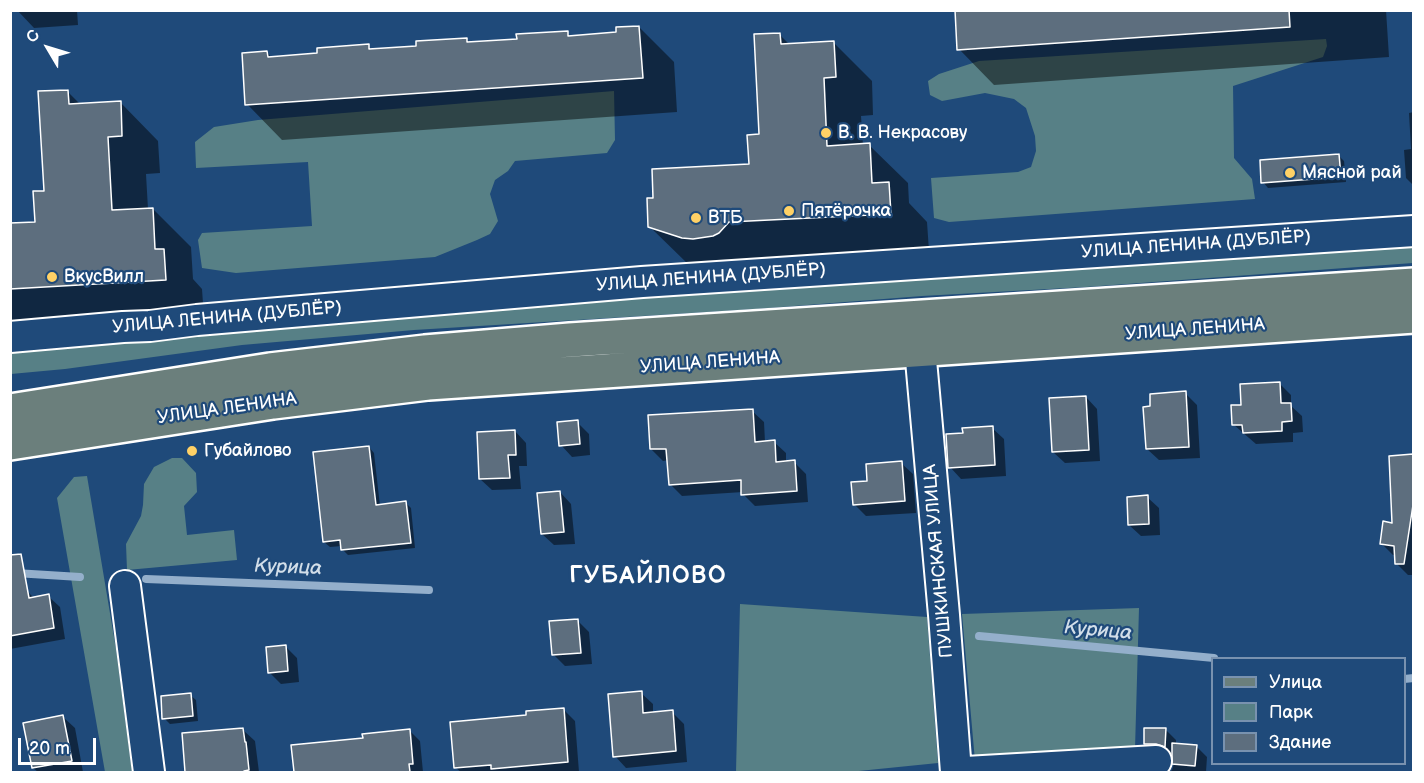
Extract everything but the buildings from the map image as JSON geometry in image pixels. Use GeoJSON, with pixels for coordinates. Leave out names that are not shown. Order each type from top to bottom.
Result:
{"type":"FeatureCollection","features":[{"type":"Feature","properties":{"kind":"main road","name":"УЛИЦА ЛЕНИНА"},"geometry":{"type":"LineString","coordinates":[[10,411],[270,370],[425,352],[570,340],[1413,285]]}},
{"type":"Feature","properties":{"kind":"main road","name":"УЛИЦА ЛЕНИНА"},"geometry":{"type":"LineString","coordinates":[[10,443],[273,402],[428,382],[1413,316]]}},
{"type":"Feature","properties":{"kind":"street","name":"УЛИЦА ЛЕНИНА (ДУБЛЁР)"},"geometry":{"type":"LineString","coordinates":[[10,338],[642,282],[1413,231]]}},
{"type":"Feature","properties":{"kind":"street","name":"ПУШКИНСКАЯ УЛИЦА"},"geometry":{"type":"LineString","coordinates":[[920,349],[956,772]]}},
{"type":"Feature","properties":{"kind":"street"},"geometry":{"type":"LineString","coordinates":[[125,586],[148,772]]}},
{"type":"Feature","properties":{"kind":"street"},"geometry":{"type":"LineString","coordinates":[[966,772],[1156,761]]}},
{"type":"Feature","properties":{"kind":"green space"},"geometry":{"type":"Polygon","coordinates":[[[1326,39],[1327,46],[1323,57],[1233,86],[1234,158],[1252,179],[1255,199],[949,222],[934,218],[931,178],[1018,172],[1031,167],[1036,151],[1035,136],[1026,108],[1014,99],[985,93],[942,101],[930,95],[928,81],[939,74],[979,61],[1326,39]]]}},
{"type":"Feature","properties":{"kind":"green space"},"geometry":{"type":"Polygon","coordinates":[[[614,91],[615,140],[607,153],[515,161],[508,171],[495,180],[490,194],[498,221],[490,234],[477,240],[435,257],[236,273],[202,268],[198,240],[202,233],[312,226],[308,162],[196,168],[195,142],[214,127],[258,120],[614,91]]]}},
{"type":"Feature","properties":{"kind":"green space"},"geometry":{"type":"Polygon","coordinates":[[[1413,244],[1413,263],[1086,287],[414,330],[242,345],[11,374],[11,351],[937,273],[1413,244]]]}},
{"type":"Feature","properties":{"kind":"green space"},"geometry":{"type":"Polygon","coordinates":[[[172,458],[182,458],[196,473],[197,492],[184,506],[187,535],[234,530],[237,560],[127,570],[126,544],[141,516],[144,484],[154,467],[172,458]]]}},
{"type":"Feature","properties":{"kind":"green space"},"geometry":{"type":"Polygon","coordinates":[[[87,476],[116,649],[132,772],[105,772],[57,498],[74,477],[87,476]]]}},
{"type":"Feature","properties":{"kind":"green space"},"geometry":{"type":"Polygon","coordinates":[[[740,604],[927,617],[938,763],[849,772],[736,772],[740,604]]]}},
{"type":"Feature","properties":{"kind":"green space"},"geometry":{"type":"Polygon","coordinates":[[[1139,608],[1135,749],[975,761],[962,614],[1139,608]]]}},
{"type":"Feature","properties":{"kind":"waterway","name":"Курица"},"geometry":{"type":"LineString","coordinates":[[15,573],[80,577]]}},
{"type":"Feature","properties":{"kind":"waterway","name":"Курица"},"geometry":{"type":"LineString","coordinates":[[146,579],[429,590]]}},
{"type":"Feature","properties":{"kind":"waterway","name":"Курица"},"geometry":{"type":"LineString","coordinates":[[979,636],[1211,658]]}},
{"type":"Feature","properties":{"kind":"waterway","name":"Курица"},"geometry":{"type":"LineString","coordinates":[[1406,679],[1414,678]]}},
{"type":"Feature","properties":{"kind":"place","name":"В. В. Некрасову"},"geometry":{"type":"Point","coordinates":[826,133]}},
{"type":"Feature","properties":{"kind":"place","name":"Мясной рай"},"geometry":{"type":"Point","coordinates":[1290,173]}},
{"type":"Feature","properties":{"kind":"place","name":"Пятёрочка"},"geometry":{"type":"Point","coordinates":[789,211]}},
{"type":"Feature","properties":{"kind":"place","name":"ВТБ"},"geometry":{"type":"Point","coordinates":[696,218]}},
{"type":"Feature","properties":{"kind":"place","name":"ВкусВилл"},"geometry":{"type":"Point","coordinates":[52,277]}},
{"type":"Feature","properties":{"kind":"place","name":"Губайлово"},"geometry":{"type":"Point","coordinates":[192,451]}},
{"type":"Feature","properties":{"kind":"district","name":"ГУБАЙЛОВО"},"geometry":{"type":"Point","coordinates":[648,577]}}]}
